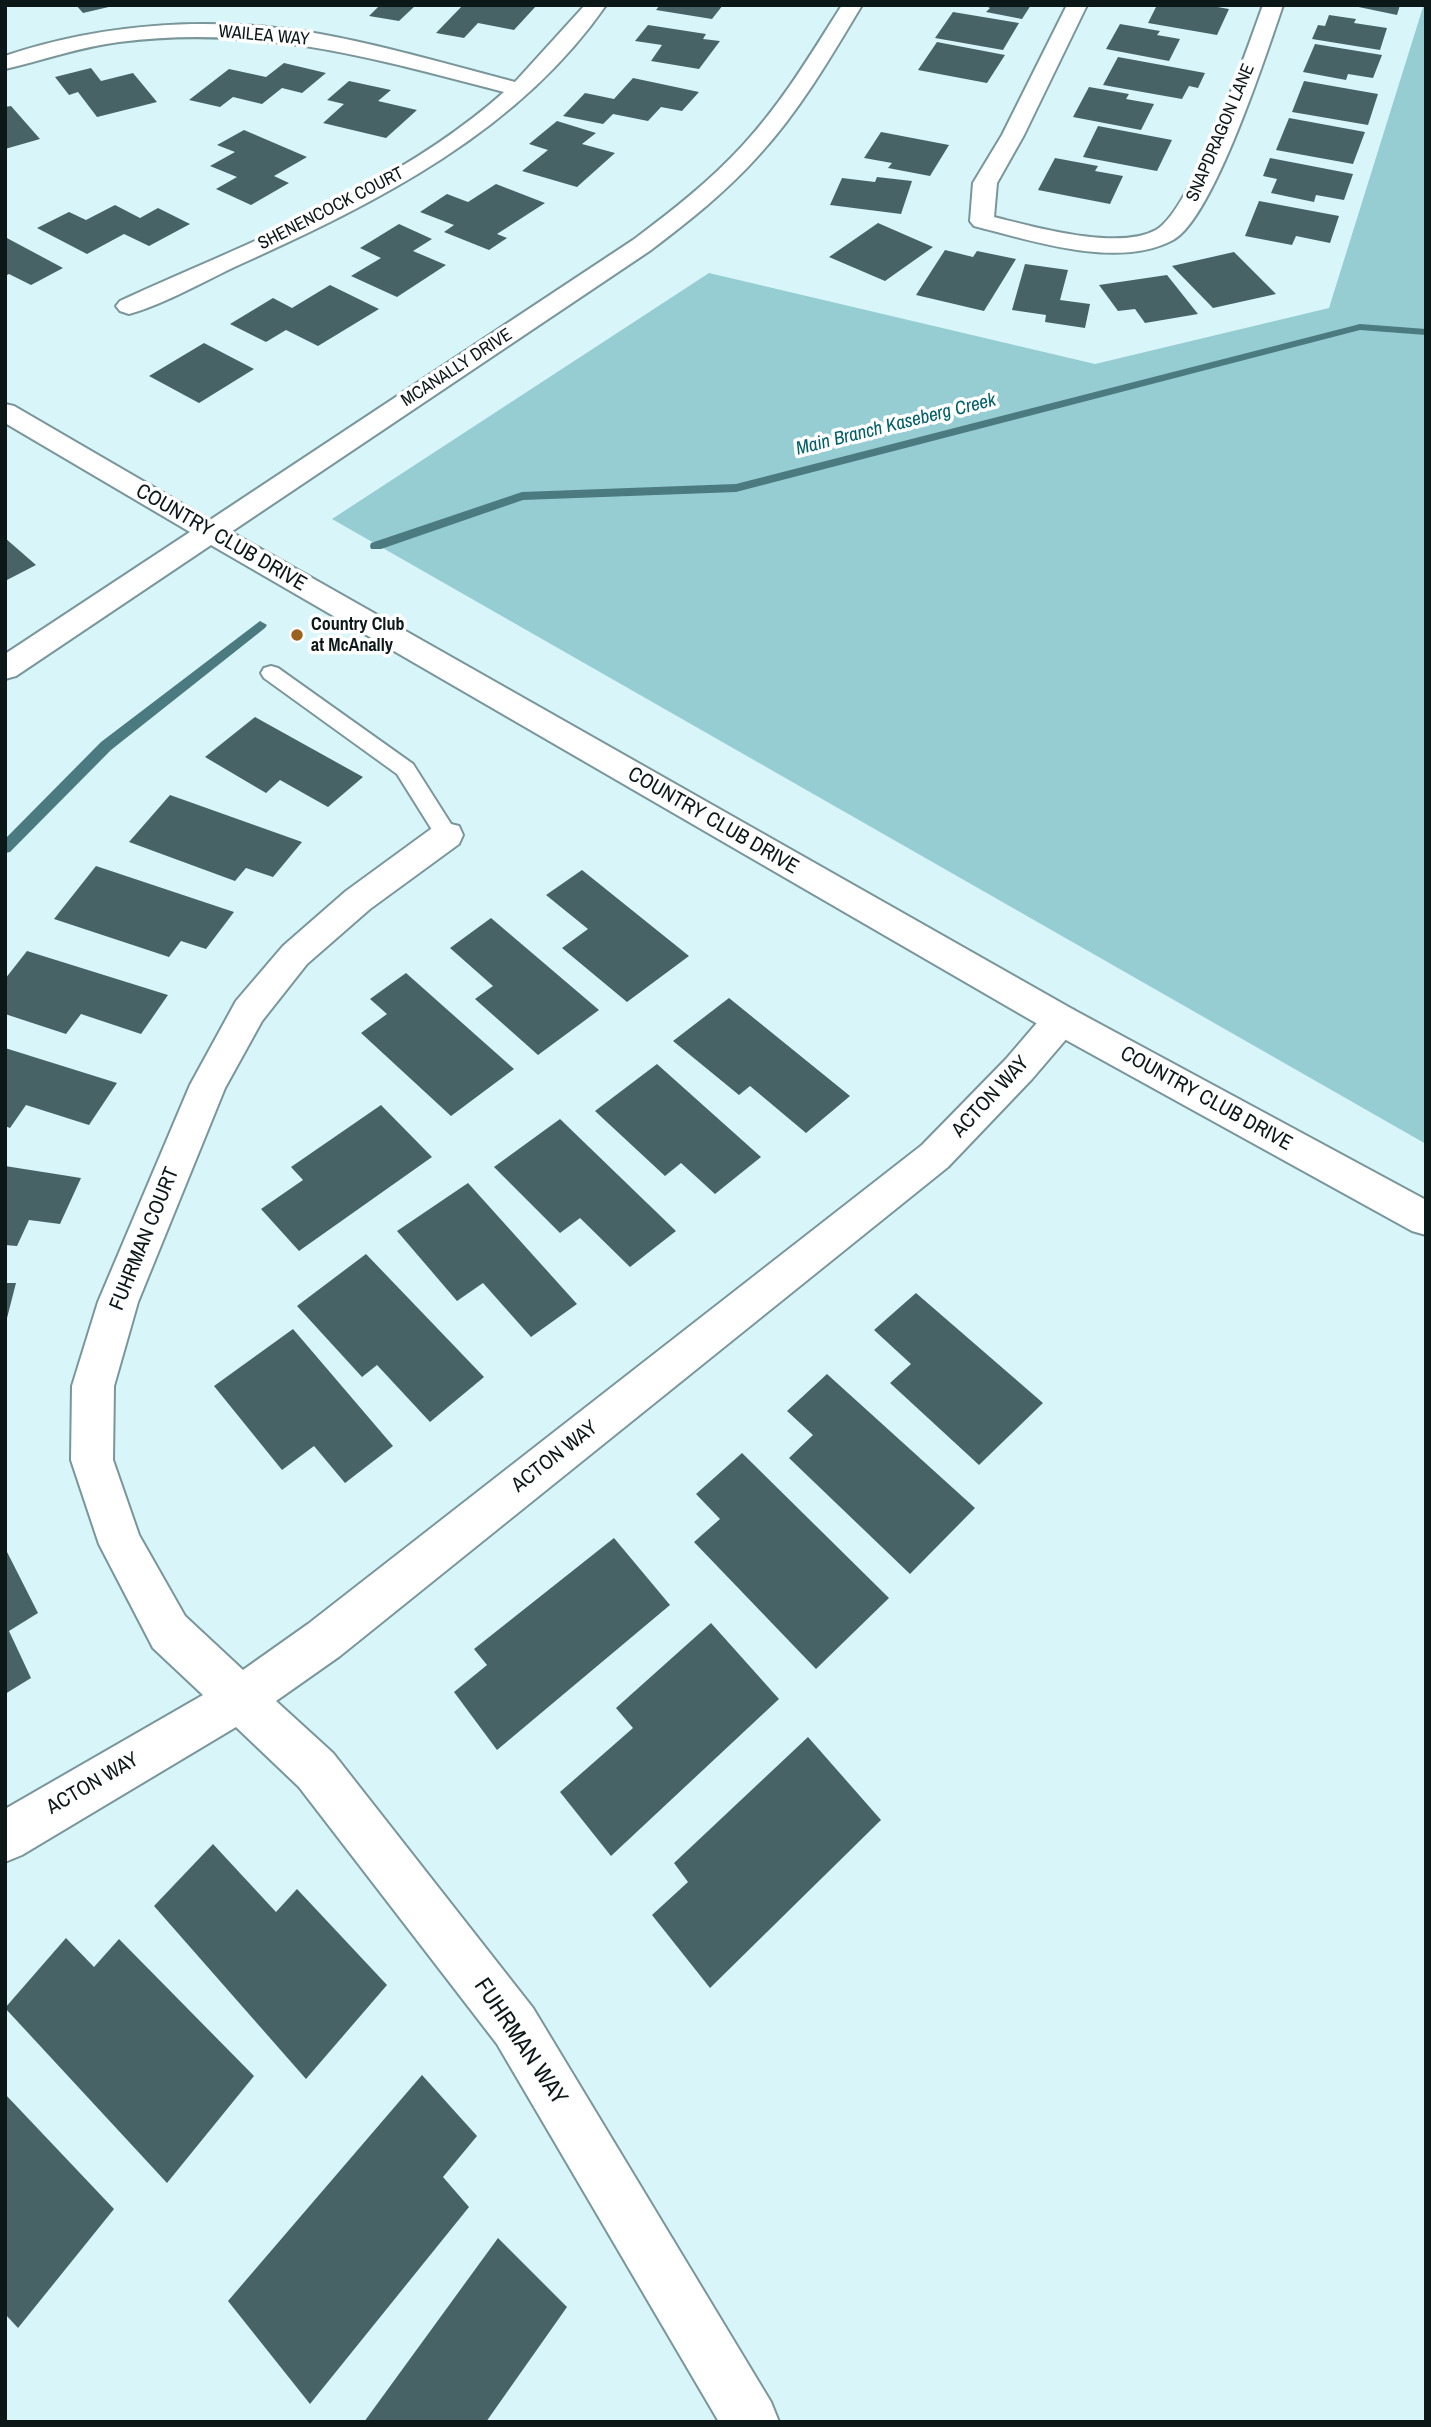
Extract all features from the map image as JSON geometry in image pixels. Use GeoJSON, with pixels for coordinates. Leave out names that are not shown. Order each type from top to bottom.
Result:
{"type":"FeatureCollection","features":[{"type":"Feature","properties":{"kind":"street","name":"SHENENCOCK COURT"},"geometry":{"type":"LineString","coordinates":[[129,306],[337,210],[444,148],[520,89],[560,50],[596,5]]}},
{"type":"Feature","properties":{"kind":"street","name":"MCANALLY DRIVE"},"geometry":{"type":"LineString","coordinates":[[5,669],[642,245],[687,212],[724,179],[765,135],[796,94],[852,5]]}},
{"type":"Feature","properties":{"kind":"street","name":"SNAPDRAGON LANE"},"geometry":{"type":"LineString","coordinates":[[1077,5],[1013,135],[985,183],[982,221],[1090,243],[1124,243],[1168,234],[1185,217],[1234,110],[1273,5]]}},
{"type":"Feature","properties":{"kind":"street","name":"WAILEA WAY"},"geometry":{"type":"LineString","coordinates":[[5,63],[44,51],[106,38],[174,32],[248,32],[329,43],[520,89]]}},
{"type":"Feature","properties":{"kind":"street","name":"COUNTRY CLUB DRIVE"},"geometry":{"type":"LineString","coordinates":[[5,412],[1061,1020],[1426,1219]]}},
{"type":"Feature","properties":{"kind":"street","name":"FUHRMAN COURT"},"geometry":{"type":"LineString","coordinates":[[240,1699],[169,1632],[121,1545],[92,1460],[93,1386],[118,1302],[208,1085],[249,1011],[295,955],[358,900],[447,835]]}},
{"type":"Feature","properties":{"kind":"street","name":"ACTON WAY"},"geometry":{"type":"LineString","coordinates":[[5,1838],[240,1699],[324,1640],[935,1156],[1019,1069],[1061,1020]]}},
{"type":"Feature","properties":{"kind":"street","name":"FUHRMAN WAY"},"geometry":{"type":"LineString","coordinates":[[240,1699],[316,1770],[515,2026],[751,2422]]}},
{"type":"Feature","properties":{"kind":"lane"},"geometry":{"type":"LineString","coordinates":[[271,673],[405,769],[447,835]]}},
{"type":"Feature","properties":{"kind":"shaded area"},"geometry":{"type":"Polygon","coordinates":[[[1421,5],[1426,5],[1426,1144],[332,519],[709,273],[1095,364],[1329,308],[1423,7],[1421,5]]]}},
{"type":"Feature","properties":{"kind":"building"},"geometry":{"type":"Polygon","coordinates":[[[76,5],[112,5],[113,6],[83,13],[76,5]]]}},
{"type":"Feature","properties":{"kind":"building"},"geometry":{"type":"Polygon","coordinates":[[[380,5],[416,5],[399,21],[369,16],[380,5]]]}},
{"type":"Feature","properties":{"kind":"building"},"geometry":{"type":"Polygon","coordinates":[[[463,5],[537,5],[514,30],[478,23],[464,38],[436,33],[463,5]]]}},
{"type":"Feature","properties":{"kind":"building"},"geometry":{"type":"Polygon","coordinates":[[[660,5],[723,5],[712,19],[656,10],[660,5]]]}},
{"type":"Feature","properties":{"kind":"building"},"geometry":{"type":"Polygon","coordinates":[[[984,5],[1031,5],[1022,19],[986,12],[990,8],[984,5]]]}},
{"type":"Feature","properties":{"kind":"building"},"geometry":{"type":"Polygon","coordinates":[[[1157,5],[1206,5],[1229,9],[1217,35],[1148,23],[1157,5]]]}},
{"type":"Feature","properties":{"kind":"building"},"geometry":{"type":"Polygon","coordinates":[[[1349,5],[1400,5],[1397,15],[1349,5]]]}},
{"type":"Feature","properties":{"kind":"building"},"geometry":{"type":"Polygon","coordinates":[[[953,12],[1019,23],[1003,50],[935,38],[953,12]]]}},
{"type":"Feature","properties":{"kind":"building"},"geometry":{"type":"Polygon","coordinates":[[[1329,15],[1356,19],[1354,23],[1387,28],[1380,50],[1312,39],[1318,25],[1325,26],[1329,15]]]}},
{"type":"Feature","properties":{"kind":"building"},"geometry":{"type":"Polygon","coordinates":[[[1120,24],[1160,31],[1157,35],[1180,39],[1169,61],[1106,49],[1120,24]]]}},
{"type":"Feature","properties":{"kind":"building"},"geometry":{"type":"Polygon","coordinates":[[[648,25],[706,34],[703,39],[720,41],[699,69],[651,61],[662,45],[635,41],[648,25]]]}},
{"type":"Feature","properties":{"kind":"building"},"geometry":{"type":"Polygon","coordinates":[[[937,42],[1005,55],[987,83],[918,70],[937,42]]]}},
{"type":"Feature","properties":{"kind":"building"},"geometry":{"type":"Polygon","coordinates":[[[1315,44],[1382,55],[1373,78],[1348,74],[1346,80],[1303,72],[1315,44]]]}},
{"type":"Feature","properties":{"kind":"building"},"geometry":{"type":"Polygon","coordinates":[[[1118,57],[1205,73],[1198,88],[1189,86],[1182,99],[1103,85],[1118,57]]]}},
{"type":"Feature","properties":{"kind":"building"},"geometry":{"type":"Polygon","coordinates":[[[284,63],[326,73],[302,93],[282,88],[262,104],[233,97],[220,107],[189,100],[229,69],[266,77],[284,63]]]}},
{"type":"Feature","properties":{"kind":"building"},"geometry":{"type":"Polygon","coordinates":[[[91,68],[101,81],[133,73],[157,102],[97,117],[78,92],[69,95],[55,77],[91,68]]]}},
{"type":"Feature","properties":{"kind":"building"},"geometry":{"type":"Polygon","coordinates":[[[633,78],[699,92],[682,111],[661,107],[648,121],[613,114],[603,124],[563,116],[585,93],[614,99],[633,78]]]}},
{"type":"Feature","properties":{"kind":"building"},"geometry":{"type":"Polygon","coordinates":[[[349,81],[391,90],[378,101],[417,110],[386,138],[323,123],[344,104],[327,100],[349,81]]]}},
{"type":"Feature","properties":{"kind":"building"},"geometry":{"type":"Polygon","coordinates":[[[1304,81],[1378,94],[1368,125],[1292,112],[1304,81]]]}},
{"type":"Feature","properties":{"kind":"building"},"geometry":{"type":"Polygon","coordinates":[[[1089,87],[1129,94],[1126,99],[1154,104],[1141,130],[1073,117],[1089,87]]]}},
{"type":"Feature","properties":{"kind":"building"},"geometry":{"type":"Polygon","coordinates":[[[11,106],[40,139],[5,149],[5,107],[11,106]]]}},
{"type":"Feature","properties":{"kind":"building"},"geometry":{"type":"Polygon","coordinates":[[[1289,118],[1365,132],[1353,164],[1276,150],[1289,118]]]}},
{"type":"Feature","properties":{"kind":"building"},"geometry":{"type":"Polygon","coordinates":[[[557,121],[596,133],[582,144],[615,153],[577,187],[522,171],[548,150],[529,144],[557,121]]]}},
{"type":"Feature","properties":{"kind":"building"},"geometry":{"type":"Polygon","coordinates":[[[1098,126],[1172,140],[1157,171],[1083,157],[1098,126]]]}},
{"type":"Feature","properties":{"kind":"building"},"geometry":{"type":"Polygon","coordinates":[[[244,130],[307,157],[274,176],[289,183],[251,205],[216,189],[237,177],[210,166],[235,152],[217,145],[244,130]]]}},
{"type":"Feature","properties":{"kind":"building"},"geometry":{"type":"Polygon","coordinates":[[[881,132],[949,145],[930,176],[888,168],[892,163],[864,158],[881,132]]]}},
{"type":"Feature","properties":{"kind":"building"},"geometry":{"type":"Polygon","coordinates":[[[1055,158],[1098,166],[1095,171],[1123,176],[1110,204],[1038,190],[1055,158]]]}},
{"type":"Feature","properties":{"kind":"building"},"geometry":{"type":"Polygon","coordinates":[[[1270,158],[1353,174],[1344,200],[1316,195],[1314,202],[1271,193],[1277,179],[1263,176],[1270,158]]]}},
{"type":"Feature","properties":{"kind":"building"},"geometry":{"type":"Polygon","coordinates":[[[877,177],[912,181],[901,214],[830,205],[842,178],[875,182],[877,177]]]}},
{"type":"Feature","properties":{"kind":"building"},"geometry":{"type":"Polygon","coordinates":[[[496,184],[545,203],[497,234],[507,238],[489,250],[444,232],[454,225],[420,212],[447,194],[468,202],[496,184]]]}},
{"type":"Feature","properties":{"kind":"building"},"geometry":{"type":"Polygon","coordinates":[[[1259,201],[1339,216],[1330,243],[1296,236],[1292,245],[1245,236],[1259,201]]]}},
{"type":"Feature","properties":{"kind":"building"},"geometry":{"type":"Polygon","coordinates":[[[115,205],[140,218],[158,208],[190,224],[149,246],[124,234],[87,254],[37,228],[69,212],[86,220],[115,205]]]}},
{"type":"Feature","properties":{"kind":"building"},"geometry":{"type":"Polygon","coordinates":[[[878,223],[933,247],[885,281],[829,257],[878,223]]]}},
{"type":"Feature","properties":{"kind":"building"},"geometry":{"type":"Polygon","coordinates":[[[399,224],[432,239],[413,251],[446,265],[397,297],[351,276],[381,258],[360,248],[399,224]]]}},
{"type":"Feature","properties":{"kind":"building"},"geometry":{"type":"Polygon","coordinates":[[[5,237],[63,268],[31,285],[9,274],[5,276],[5,237]]]}},
{"type":"Feature","properties":{"kind":"building"},"geometry":{"type":"Polygon","coordinates":[[[945,250],[973,257],[977,251],[1016,259],[984,311],[916,295],[945,250]]]}},
{"type":"Feature","properties":{"kind":"building"},"geometry":{"type":"Polygon","coordinates":[[[1234,252],[1276,294],[1213,308],[1172,266],[1234,252]]]}},
{"type":"Feature","properties":{"kind":"building"},"geometry":{"type":"Polygon","coordinates":[[[1025,264],[1068,270],[1060,300],[1090,304],[1085,328],[1045,322],[1046,315],[1012,310],[1025,264]]]}},
{"type":"Feature","properties":{"kind":"building"},"geometry":{"type":"Polygon","coordinates":[[[1167,275],[1198,314],[1145,323],[1135,309],[1118,311],[1099,285],[1167,275]]]}},
{"type":"Feature","properties":{"kind":"building"},"geometry":{"type":"Polygon","coordinates":[[[330,285],[379,309],[318,346],[286,330],[266,342],[230,324],[273,298],[292,308],[330,285]]]}},
{"type":"Feature","properties":{"kind":"building"},"geometry":{"type":"Polygon","coordinates":[[[204,343],[254,369],[199,403],[149,376],[204,343]]]}},
{"type":"Feature","properties":{"kind":"building"},"geometry":{"type":"Polygon","coordinates":[[[5,538],[36,565],[5,581],[5,538]]]}},
{"type":"Feature","properties":{"kind":"building"},"geometry":{"type":"Polygon","coordinates":[[[255,717],[363,777],[328,807],[280,780],[266,793],[205,757],[255,717]]]}},
{"type":"Feature","properties":{"kind":"building"},"geometry":{"type":"Polygon","coordinates":[[[170,795],[302,842],[273,877],[246,868],[235,881],[129,842],[170,795]]]}},
{"type":"Feature","properties":{"kind":"building"},"geometry":{"type":"Polygon","coordinates":[[[96,866],[234,912],[206,949],[181,941],[169,957],[54,919],[96,866]]]}},
{"type":"Feature","properties":{"kind":"building"},"geometry":{"type":"Polygon","coordinates":[[[582,870],[689,956],[627,1002],[562,948],[588,929],[546,895],[582,870]]]}},
{"type":"Feature","properties":{"kind":"building"},"geometry":{"type":"Polygon","coordinates":[[[491,918],[599,1010],[538,1055],[475,999],[493,986],[450,948],[491,918]]]}},
{"type":"Feature","properties":{"kind":"building"},"geometry":{"type":"Polygon","coordinates":[[[27,951],[168,995],[141,1034],[81,1014],[66,1034],[5,1014],[5,979],[27,951]]]}},
{"type":"Feature","properties":{"kind":"building"},"geometry":{"type":"Polygon","coordinates":[[[406,973],[514,1069],[451,1116],[361,1033],[387,1014],[370,999],[406,973]]]}},
{"type":"Feature","properties":{"kind":"building"},"geometry":{"type":"Polygon","coordinates":[[[729,998],[850,1096],[806,1133],[750,1086],[739,1095],[673,1041],[729,998]]]}},
{"type":"Feature","properties":{"kind":"building"},"geometry":{"type":"Polygon","coordinates":[[[5,1048],[117,1083],[89,1125],[26,1105],[10,1128],[5,1126],[5,1048]]]}},
{"type":"Feature","properties":{"kind":"building"},"geometry":{"type":"Polygon","coordinates":[[[657,1064],[761,1157],[715,1194],[681,1163],[665,1176],[595,1111],[657,1064]]]}},
{"type":"Feature","properties":{"kind":"building"},"geometry":{"type":"Polygon","coordinates":[[[381,1105],[432,1157],[299,1251],[261,1209],[303,1180],[291,1167],[381,1105]]]}},
{"type":"Feature","properties":{"kind":"building"},"geometry":{"type":"Polygon","coordinates":[[[560,1119],[676,1231],[630,1267],[580,1218],[560,1233],[494,1167],[560,1119]]]}},
{"type":"Feature","properties":{"kind":"building"},"geometry":{"type":"Polygon","coordinates":[[[5,1166],[81,1178],[60,1224],[29,1220],[17,1246],[5,1245],[5,1166]]]}},
{"type":"Feature","properties":{"kind":"building"},"geometry":{"type":"Polygon","coordinates":[[[468,1183],[577,1304],[531,1337],[483,1283],[457,1301],[397,1231],[468,1183]]]}},
{"type":"Feature","properties":{"kind":"building"},"geometry":{"type":"Polygon","coordinates":[[[366,1254],[484,1377],[430,1422],[377,1365],[362,1377],[297,1306],[366,1254]]]}},
{"type":"Feature","properties":{"kind":"building"},"geometry":{"type":"Polygon","coordinates":[[[5,1283],[16,1283],[6,1322],[5,1322],[5,1283]]]}},
{"type":"Feature","properties":{"kind":"building"},"geometry":{"type":"Polygon","coordinates":[[[916,1293],[1043,1403],[979,1465],[890,1383],[911,1364],[874,1330],[916,1293]]]}},
{"type":"Feature","properties":{"kind":"building"},"geometry":{"type":"Polygon","coordinates":[[[293,1329],[393,1446],[345,1483],[314,1446],[282,1470],[214,1386],[293,1329]]]}},
{"type":"Feature","properties":{"kind":"building"},"geometry":{"type":"Polygon","coordinates":[[[827,1374],[975,1508],[910,1574],[789,1458],[813,1435],[787,1411],[827,1374]]]}},
{"type":"Feature","properties":{"kind":"building"},"geometry":{"type":"Polygon","coordinates":[[[742,1453],[889,1598],[816,1669],[694,1542],[720,1519],[696,1494],[742,1453]]]}},
{"type":"Feature","properties":{"kind":"building"},"geometry":{"type":"Polygon","coordinates":[[[614,1538],[670,1605],[497,1750],[454,1692],[487,1665],[474,1649],[614,1538]]]}},
{"type":"Feature","properties":{"kind":"building"},"geometry":{"type":"Polygon","coordinates":[[[5,1548],[38,1613],[9,1631],[31,1678],[5,1694],[5,1548]]]}},
{"type":"Feature","properties":{"kind":"building"},"geometry":{"type":"Polygon","coordinates":[[[711,1623],[779,1699],[611,1856],[560,1792],[633,1728],[616,1708],[711,1623]]]}},
{"type":"Feature","properties":{"kind":"building"},"geometry":{"type":"Polygon","coordinates":[[[808,1737],[881,1820],[710,1988],[652,1915],[688,1882],[674,1863],[808,1737]]]}},
{"type":"Feature","properties":{"kind":"building"},"geometry":{"type":"Polygon","coordinates":[[[213,1844],[276,1912],[297,1889],[387,1985],[306,2079],[154,1906],[213,1844]]]}},
{"type":"Feature","properties":{"kind":"building"},"geometry":{"type":"Polygon","coordinates":[[[66,1938],[94,1967],[119,1939],[254,2076],[167,2183],[5,2008],[66,1938]]]}},
{"type":"Feature","properties":{"kind":"building"},"geometry":{"type":"Polygon","coordinates":[[[422,2075],[477,2136],[443,2177],[469,2207],[310,2404],[228,2301],[422,2075]]]}},
{"type":"Feature","properties":{"kind":"building"},"geometry":{"type":"Polygon","coordinates":[[[5,2094],[114,2209],[18,2328],[5,2314],[5,2094]]]}},
{"type":"Feature","properties":{"kind":"building"},"geometry":{"type":"Polygon","coordinates":[[[498,2238],[567,2307],[486,2422],[364,2422],[498,2238]]]}},
{"type":"Feature","properties":{"kind":"waterway","name":"Main Branch Kaseberg Creek"},"geometry":{"type":"LineString","coordinates":[[376,546],[522,496],[736,488],[1360,327],[1426,332]]}},
{"type":"Feature","properties":{"kind":"waterway","name":"Main Branch Kaseberg Creek"},"geometry":{"type":"LineString","coordinates":[[5,848],[106,746],[260,625]]}},
{"type":"Feature","properties":{"kind":"place","name":"Country Club at McAnally"},"geometry":{"type":"Point","coordinates":[297,635]}}]}
